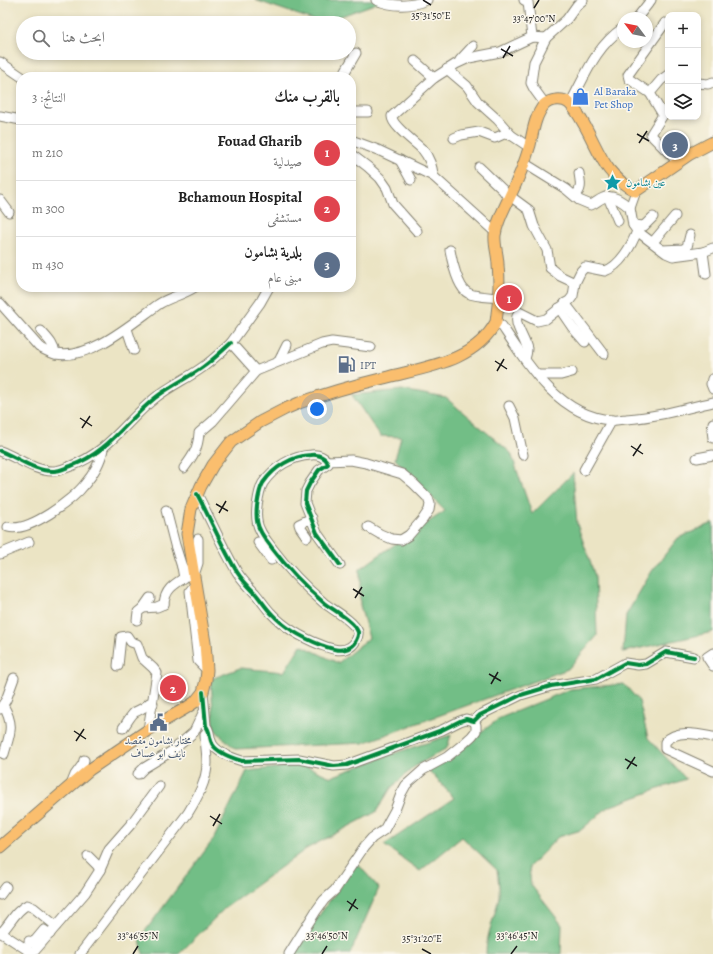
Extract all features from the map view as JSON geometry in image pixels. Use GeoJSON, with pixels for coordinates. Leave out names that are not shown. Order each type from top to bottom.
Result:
{"type":"FeatureCollection","features":[{"type":"Feature","properties":{"kind":"main road"},"geometry":{"type":"LineString","coordinates":[[0,847],[89,770],[148,730],[195,702],[203,692],[207,670],[205,643],[187,534],[190,515],[197,494],[212,465],[231,442],[260,422],[285,409],[315,397],[455,358],[468,352],[482,341],[496,322],[500,298],[496,233],[501,213],[510,197],[524,162],[534,125],[539,112],[545,104],[553,100],[558,100],[570,104],[581,118],[609,169],[617,179],[636,190],[702,146],[713,142]]}},
{"type":"Feature","properties":{"kind":"street"},"geometry":{"type":"LineString","coordinates":[[376,0],[398,6],[427,0]]}},
{"type":"Feature","properties":{"kind":"street"},"geometry":{"type":"LineString","coordinates":[[524,0],[528,2],[532,37]]}},
{"type":"Feature","properties":{"kind":"street"},"geometry":{"type":"LineString","coordinates":[[545,104],[531,83],[534,62],[546,38],[566,20],[577,5],[583,0]]}},
{"type":"Feature","properties":{"kind":"street"},"geometry":{"type":"LineString","coordinates":[[642,12],[651,0]]}},
{"type":"Feature","properties":{"kind":"street"},"geometry":{"type":"LineString","coordinates":[[665,23],[628,75],[629,79],[650,93],[663,115],[651,134],[678,162]]}},
{"type":"Feature","properties":{"kind":"street"},"geometry":{"type":"LineString","coordinates":[[570,104],[600,49],[617,32]]}},
{"type":"Feature","properties":{"kind":"street"},"geometry":{"type":"LineString","coordinates":[[433,176],[431,166],[423,150],[408,137],[391,117],[434,78],[456,64],[469,58],[500,52],[532,37],[546,38]]}},
{"type":"Feature","properties":{"kind":"street"},"geometry":{"type":"LineString","coordinates":[[456,64],[473,46]]}},
{"type":"Feature","properties":{"kind":"street"},"geometry":{"type":"LineString","coordinates":[[345,72],[352,60]]}},
{"type":"Feature","properties":{"kind":"street"},"geometry":{"type":"LineString","coordinates":[[415,61],[434,78]]}},
{"type":"Feature","properties":{"kind":"street"},"geometry":{"type":"LineString","coordinates":[[0,62],[16,73]]}},
{"type":"Feature","properties":{"kind":"street"},"geometry":{"type":"LineString","coordinates":[[448,69],[467,86],[478,102],[498,120],[511,135],[529,147]]}},
{"type":"Feature","properties":{"kind":"street"},"geometry":{"type":"LineString","coordinates":[[650,93],[665,77]]}},
{"type":"Feature","properties":{"kind":"street"},"geometry":{"type":"LineString","coordinates":[[701,83],[708,84],[713,82]]}},
{"type":"Feature","properties":{"kind":"street"},"geometry":{"type":"LineString","coordinates":[[356,112],[368,112]]}},
{"type":"Feature","properties":{"kind":"street"},"geometry":{"type":"LineString","coordinates":[[0,116],[16,119]]}},
{"type":"Feature","properties":{"kind":"street"},"geometry":{"type":"LineString","coordinates":[[454,138],[479,132],[495,138],[504,134],[511,135]]}},
{"type":"Feature","properties":{"kind":"street"},"geometry":{"type":"LineString","coordinates":[[356,144],[400,160],[433,176],[496,233]]}},
{"type":"Feature","properties":{"kind":"street"},"geometry":{"type":"LineString","coordinates":[[356,158],[380,178],[387,188],[394,204],[417,231]]}},
{"type":"Feature","properties":{"kind":"street"},"geometry":{"type":"LineString","coordinates":[[400,160],[411,180]]}},
{"type":"Feature","properties":{"kind":"street"},"geometry":{"type":"LineString","coordinates":[[524,162],[575,195],[579,200],[591,205],[608,196],[621,201],[630,208]]}},
{"type":"Feature","properties":{"kind":"street"},"geometry":{"type":"LineString","coordinates":[[479,167],[510,197],[530,210],[537,232],[547,250],[550,268],[560,276],[575,283]]}},
{"type":"Feature","properties":{"kind":"street"},"geometry":{"type":"LineString","coordinates":[[575,195],[578,193],[580,187],[579,173]]}},
{"type":"Feature","properties":{"kind":"street"},"geometry":{"type":"LineString","coordinates":[[525,359],[527,351],[517,321],[517,315],[519,312],[534,320],[542,321],[570,300],[573,296],[575,283],[585,267],[605,271],[612,267],[629,249],[635,228],[630,208],[636,190]]}},
{"type":"Feature","properties":{"kind":"street"},"geometry":{"type":"LineString","coordinates":[[608,196],[618,221]]}},
{"type":"Feature","properties":{"kind":"street"},"geometry":{"type":"LineString","coordinates":[[0,200],[9,212]]}},
{"type":"Feature","properties":{"kind":"street"},"geometry":{"type":"LineString","coordinates":[[652,242],[675,216]]}},
{"type":"Feature","properties":{"kind":"street"},"geometry":{"type":"LineString","coordinates":[[635,228],[644,226],[653,217]]}},
{"type":"Feature","properties":{"kind":"street"},"geometry":{"type":"LineString","coordinates":[[635,228],[673,256],[703,252],[713,248]]}},
{"type":"Feature","properties":{"kind":"street"},"geometry":{"type":"LineString","coordinates":[[663,250],[683,249],[687,247],[690,235]]}},
{"type":"Feature","properties":{"kind":"street"},"geometry":{"type":"LineString","coordinates":[[450,250],[454,270],[465,291],[470,294],[500,298]]}},
{"type":"Feature","properties":{"kind":"street"},"geometry":{"type":"LineString","coordinates":[[703,252],[706,274]]}},
{"type":"Feature","properties":{"kind":"street"},"geometry":{"type":"LineString","coordinates":[[0,302],[39,347],[55,354],[68,354],[100,344],[127,329],[159,304],[186,292]]}},
{"type":"Feature","properties":{"kind":"street"},"geometry":{"type":"LineString","coordinates":[[0,451],[36,467],[52,471],[83,462],[103,449],[124,429],[139,411],[156,397],[204,367],[231,343],[266,292]]}},
{"type":"Feature","properties":{"kind":"street"},"geometry":{"type":"LineString","coordinates":[[562,306],[572,327],[585,342]]}},
{"type":"Feature","properties":{"kind":"street"},"geometry":{"type":"LineString","coordinates":[[562,306],[604,354]]}},
{"type":"Feature","properties":{"kind":"street"},"geometry":{"type":"LineString","coordinates":[[496,322],[502,326],[537,375],[557,396],[566,403],[590,415],[612,420],[642,418],[667,414],[713,402]]}},
{"type":"Feature","properties":{"kind":"street"},"geometry":{"type":"LineString","coordinates":[[127,329],[134,350]]}},
{"type":"Feature","properties":{"kind":"street"},"geometry":{"type":"LineString","coordinates":[[41,331],[53,344],[55,354]]}},
{"type":"Feature","properties":{"kind":"street"},"geometry":{"type":"LineString","coordinates":[[184,468],[198,446],[199,433],[213,421],[256,370],[322,344],[332,342],[371,346]]}},
{"type":"Feature","properties":{"kind":"street"},"geometry":{"type":"LineString","coordinates":[[231,343],[256,370]]}},
{"type":"Feature","properties":{"kind":"street"},"geometry":{"type":"LineString","coordinates":[[279,361],[287,345]]}},
{"type":"Feature","properties":{"kind":"street"},"geometry":{"type":"LineString","coordinates":[[537,375],[561,375],[572,372]]}},
{"type":"Feature","properties":{"kind":"street"},"geometry":{"type":"LineString","coordinates":[[712,379],[711,384],[713,390]]}},
{"type":"Feature","properties":{"kind":"street"},"geometry":{"type":"LineString","coordinates":[[509,406],[515,418],[523,455]]}},
{"type":"Feature","properties":{"kind":"street"},"geometry":{"type":"LineString","coordinates":[[584,470],[612,420]]}},
{"type":"Feature","properties":{"kind":"street"},"geometry":{"type":"LineString","coordinates":[[713,423],[713,438]]}},
{"type":"Feature","properties":{"kind":"street"},"geometry":{"type":"LineString","coordinates":[[8,527],[27,525],[45,516],[67,501],[85,484],[102,456],[103,449]]}},
{"type":"Feature","properties":{"kind":"street"},"geometry":{"type":"LineString","coordinates":[[271,560],[264,537],[257,522],[259,492],[263,484],[273,472],[294,458],[304,455],[316,455],[327,461],[351,460],[366,463],[402,474],[428,498],[430,504],[426,515],[409,535],[401,540],[392,539],[368,527]]}},
{"type":"Feature","properties":{"kind":"street"},"geometry":{"type":"LineString","coordinates":[[285,470],[304,455]]}},
{"type":"Feature","properties":{"kind":"street"},"geometry":{"type":"LineString","coordinates":[[697,458],[713,455]]}},
{"type":"Feature","properties":{"kind":"street"},"geometry":{"type":"LineString","coordinates":[[327,461],[328,464],[315,474],[306,491],[301,496],[312,518],[317,533],[340,565]]}},
{"type":"Feature","properties":{"kind":"street"},"geometry":{"type":"LineString","coordinates":[[251,484],[256,488],[263,484]]}},
{"type":"Feature","properties":{"kind":"street"},"geometry":{"type":"LineString","coordinates":[[197,494],[220,542],[238,574],[272,614],[281,622],[312,642],[338,650],[350,647],[355,642],[358,634],[354,627],[345,618],[323,603],[302,582],[271,560],[258,542]]}},
{"type":"Feature","properties":{"kind":"street"},"geometry":{"type":"LineString","coordinates":[[164,604],[167,592],[171,586],[184,578],[166,510]]}},
{"type":"Feature","properties":{"kind":"street"},"geometry":{"type":"LineString","coordinates":[[307,537],[300,527],[300,524],[312,518]]}},
{"type":"Feature","properties":{"kind":"street"},"geometry":{"type":"LineString","coordinates":[[194,580],[198,563],[198,539]]}},
{"type":"Feature","properties":{"kind":"street"},"geometry":{"type":"LineString","coordinates":[[0,554],[29,542]]}},
{"type":"Feature","properties":{"kind":"street"},"geometry":{"type":"LineString","coordinates":[[182,567],[194,580]]}},
{"type":"Feature","properties":{"kind":"street"},"geometry":{"type":"LineString","coordinates":[[143,608],[146,597],[156,599],[164,604]]}},
{"type":"Feature","properties":{"kind":"street"},"geometry":{"type":"LineString","coordinates":[[137,620],[138,612],[143,608],[164,604]]}},
{"type":"Feature","properties":{"kind":"street"},"geometry":{"type":"LineString","coordinates":[[118,666],[122,637],[127,636],[131,642],[137,644],[142,658],[157,674],[148,730]]}},
{"type":"Feature","properties":{"kind":"street"},"geometry":{"type":"LineString","coordinates":[[474,721],[480,715],[521,695],[552,686],[596,679],[625,663],[638,665],[646,664],[666,652],[694,657]]}},
{"type":"Feature","properties":{"kind":"street"},"geometry":{"type":"LineString","coordinates":[[713,653],[707,657],[713,666]]}},
{"type":"Feature","properties":{"kind":"street"},"geometry":{"type":"LineString","coordinates":[[4,754],[11,729],[8,714],[2,707],[14,678]]}},
{"type":"Feature","properties":{"kind":"street"},"geometry":{"type":"LineString","coordinates":[[80,954],[188,813],[200,791],[207,763],[203,692]]}},
{"type":"Feature","properties":{"kind":"street"},"geometry":{"type":"LineString","coordinates":[[123,728],[136,712],[145,708],[149,703],[153,704]]}},
{"type":"Feature","properties":{"kind":"street"},"geometry":{"type":"LineString","coordinates":[[138,774],[144,768],[167,755],[190,736],[204,712]]}},
{"type":"Feature","properties":{"kind":"street"},"geometry":{"type":"LineString","coordinates":[[206,726],[209,730],[212,744],[215,748],[233,758],[242,761],[299,759],[340,766],[359,762],[442,730],[460,721],[466,719],[474,721]]}},
{"type":"Feature","properties":{"kind":"street"},"geometry":{"type":"LineString","coordinates":[[289,954],[316,911],[324,900],[335,890],[364,847],[372,838],[384,830],[406,785],[423,770],[447,757],[472,736],[476,731],[474,721]]}},
{"type":"Feature","properties":{"kind":"street"},"geometry":{"type":"LineString","coordinates":[[713,737],[687,733],[668,738],[665,742],[665,748],[713,771]]}},
{"type":"Feature","properties":{"kind":"street"},"geometry":{"type":"LineString","coordinates":[[71,785],[75,774],[83,764],[84,760]]}},
{"type":"Feature","properties":{"kind":"street"},"geometry":{"type":"LineString","coordinates":[[56,926],[34,908],[26,905],[21,908],[8,927],[1,932],[32,954],[85,893],[100,870],[109,850],[131,824],[159,786]]}},
{"type":"Feature","properties":{"kind":"street"},"geometry":{"type":"LineString","coordinates":[[88,856],[100,870]]}},
{"type":"Feature","properties":{"kind":"street"},"geometry":{"type":"LineString","coordinates":[[29,941],[31,943],[34,942],[44,930],[50,934]]}},
{"type":"Feature","properties":{"kind":"green space"},"geometry":{"type":"Polygon","coordinates":[[[255,0],[385,0],[341,16],[302,16],[255,0]]]}},
{"type":"Feature","properties":{"kind":"green space"},"geometry":{"type":"Polygon","coordinates":[[[402,390],[446,398],[511,453],[532,514],[573,473],[577,524],[595,576],[597,636],[568,669],[363,743],[235,749],[214,729],[211,679],[240,668],[284,672],[301,645],[338,663],[369,638],[360,605],[360,569],[445,511],[395,459],[401,437],[380,436],[352,395],[402,390]]]}},
{"type":"Feature","properties":{"kind":"green space"},"geometry":{"type":"Polygon","coordinates":[[[713,523],[713,632],[623,652],[626,615],[652,571],[678,538],[713,523]]]}},
{"type":"Feature","properties":{"kind":"green space"},"geometry":{"type":"Polygon","coordinates":[[[624,684],[639,701],[648,738],[686,779],[608,807],[581,830],[558,837],[529,867],[531,885],[562,925],[561,954],[486,954],[489,932],[499,896],[497,870],[462,837],[420,871],[384,845],[454,798],[429,771],[500,718],[571,689],[624,684]]]}},
{"type":"Feature","properties":{"kind":"green space"},"geometry":{"type":"Polygon","coordinates":[[[451,735],[447,748],[414,767],[391,788],[376,812],[306,849],[225,908],[179,954],[143,954],[140,938],[213,840],[247,771],[303,765],[331,777],[392,754],[451,735]]]}},
{"type":"Feature","properties":{"kind":"green space"},"geometry":{"type":"Polygon","coordinates":[[[357,863],[379,888],[350,954],[291,954],[357,863]]]}},
{"type":"Feature","properties":{"kind":"cycle path"},"geometry":{"type":"LineString","coordinates":[[0,451],[33,467],[47,471],[60,470],[84,460],[106,445],[155,398],[203,367],[231,343]]}},
{"type":"Feature","properties":{"kind":"cycle path"},"geometry":{"type":"LineString","coordinates":[[197,494],[237,572],[272,614],[288,628],[308,639],[331,649],[343,650],[353,645],[358,634],[356,628],[348,620],[317,597],[290,570],[263,535],[258,525],[256,513],[259,494],[263,483],[272,472],[290,460],[304,456],[321,456],[328,464],[319,470],[310,483],[306,491],[305,503],[317,533],[340,565]]}},
{"type":"Feature","properties":{"kind":"cycle path"},"geometry":{"type":"LineString","coordinates":[[203,692],[206,726],[209,731],[211,741],[213,745],[224,754],[242,761],[299,759],[334,766],[347,765],[442,730],[466,719],[474,721],[480,715],[521,695],[551,686],[596,679],[625,663],[638,665],[646,664],[666,652],[694,657]]}},
{"type":"Feature","properties":{"kind":"place","name":"Al Baraka Pet Shop"},"geometry":{"type":"Point","coordinates":[581,97]}},
{"type":"Feature","properties":{"kind":"place","name":"بلدية بشامون"},"geometry":{"type":"Point","coordinates":[675,145]}},
{"type":"Feature","properties":{"kind":"place","name":"عين بشامون"},"geometry":{"type":"Point","coordinates":[613,182]}},
{"type":"Feature","properties":{"kind":"place","name":"Fouad Gharib"},"geometry":{"type":"Point","coordinates":[509,298]}},
{"type":"Feature","properties":{"kind":"place","name":"IPT"},"geometry":{"type":"Point","coordinates":[347,365]}},
{"type":"Feature","properties":{"kind":"place","name":"Bchamoun Hospital"},"geometry":{"type":"Point","coordinates":[173,688]}},
{"type":"Feature","properties":{"kind":"place","name":"مختار بشامون مقصد نايف ابو عسّاف"},"geometry":{"type":"Point","coordinates":[158,722]}}]}
